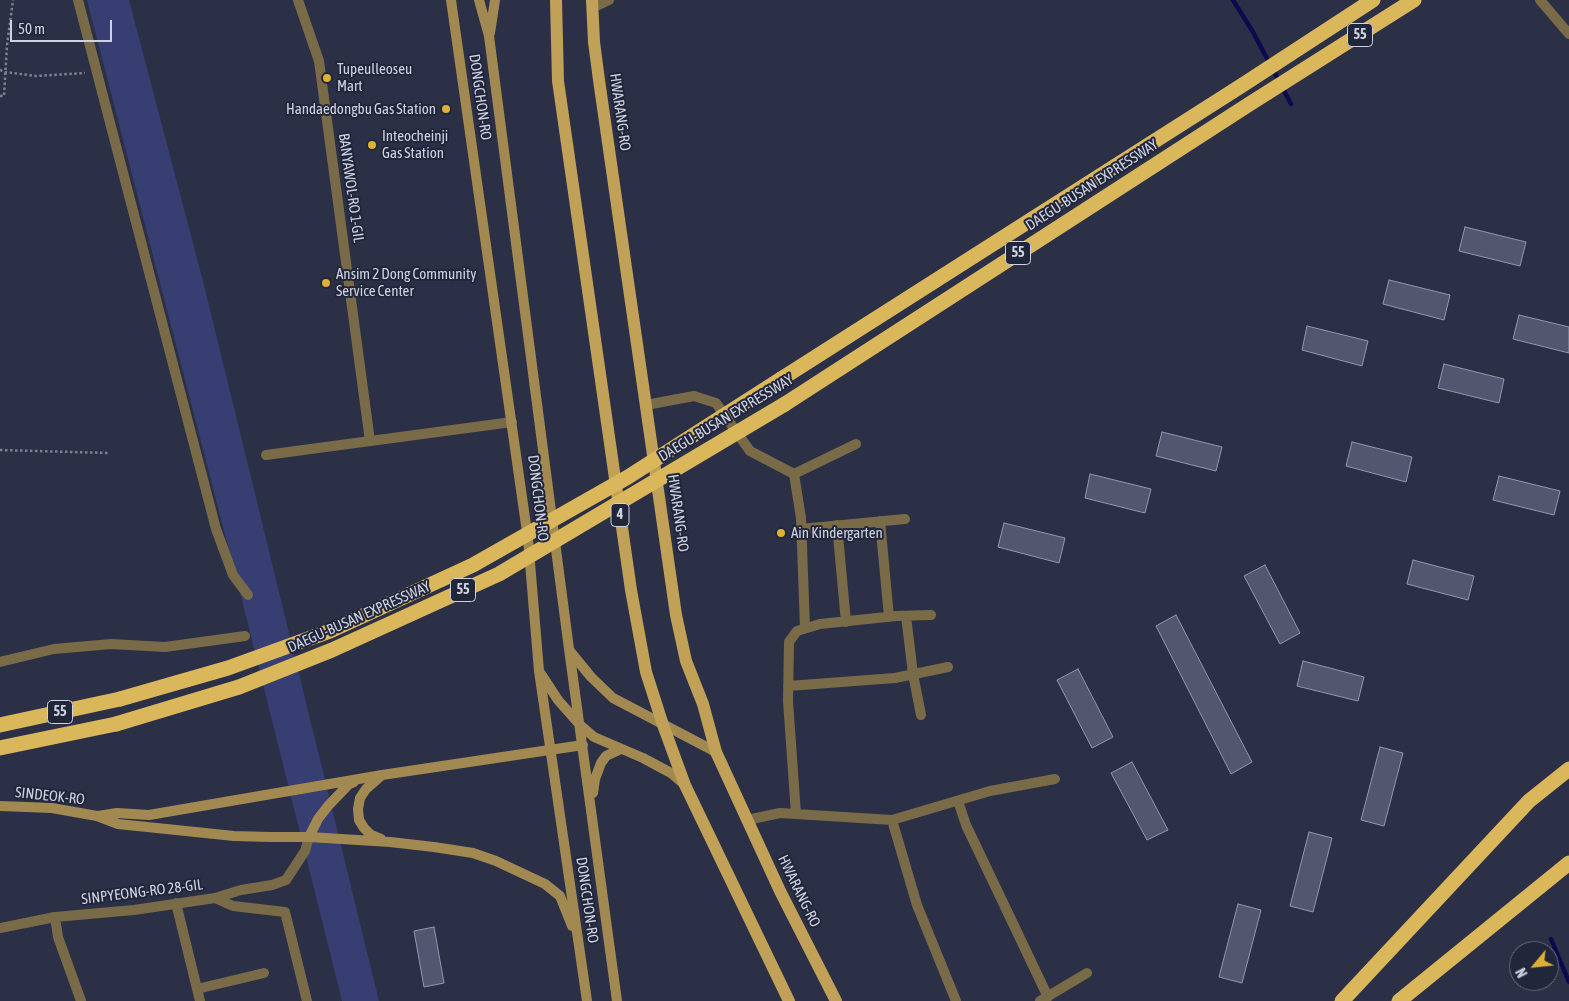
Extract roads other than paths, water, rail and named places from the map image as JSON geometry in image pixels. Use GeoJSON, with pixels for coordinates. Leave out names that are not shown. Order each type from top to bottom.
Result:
{"type":"FeatureCollection","features":[{"type":"Feature","properties":{"kind":"highway","name":"DAEGU-BUSAN EXPRESSWAY"},"geometry":{"type":"LineString","coordinates":[[0,725],[120,699],[228,668],[330,631],[473,565],[628,477],[1373,0]]}},
{"type":"Feature","properties":{"kind":"highway","name":"DAEGU-BUSAN EXPRESSWAY"},"geometry":{"type":"LineString","coordinates":[[0,748],[116,724],[248,683],[332,650],[499,574],[785,404],[1414,0]]}},
{"type":"Feature","properties":{"kind":"highway"},"geometry":{"type":"LineString","coordinates":[[1342,1001],[1529,801],[1569,769]]}},
{"type":"Feature","properties":{"kind":"highway"},"geometry":{"type":"LineString","coordinates":[[1399,1001],[1569,863]]}},
{"type":"Feature","properties":{"kind":"main road","name":"DONGCHON-RO"},"geometry":{"type":"LineString","coordinates":[[451,0],[528,539],[539,671],[587,1001]]}},
{"type":"Feature","properties":{"kind":"main road"},"geometry":{"type":"LineString","coordinates":[[478,0],[489,36],[617,1001]]}},
{"type":"Feature","properties":{"kind":"main road"},"geometry":{"type":"LineString","coordinates":[[489,36],[494,0]]}},
{"type":"Feature","properties":{"kind":"main road","name":"4"},"geometry":{"type":"LineString","coordinates":[[556,0],[558,81],[631,590],[646,672],[685,785],[789,1001]]}},
{"type":"Feature","properties":{"kind":"main road","name":"HWARANG-RO"},"geometry":{"type":"LineString","coordinates":[[592,4],[596,61],[676,615],[686,660],[703,704],[716,752],[780,891],[836,1001]]}},
{"type":"Feature","properties":{"kind":"main road"},"geometry":{"type":"LineString","coordinates":[[569,649],[591,677],[613,698],[716,752]]}},
{"type":"Feature","properties":{"kind":"main road"},"geometry":{"type":"LineString","coordinates":[[539,671],[558,700],[580,725],[594,737],[650,762],[671,774],[685,785]]}},
{"type":"Feature","properties":{"kind":"main road"},"geometry":{"type":"LineString","coordinates":[[97,816],[117,813],[149,815],[382,775],[583,745]]}},
{"type":"Feature","properties":{"kind":"main road"},"geometry":{"type":"LineString","coordinates":[[591,807],[595,779],[601,763],[606,756],[621,749]]}},
{"type":"Feature","properties":{"kind":"main road"},"geometry":{"type":"LineString","coordinates":[[382,775],[366,789],[360,798],[359,820],[371,835],[390,842]]}},
{"type":"Feature","properties":{"kind":"main road"},"geometry":{"type":"LineString","coordinates":[[309,837],[318,819],[337,796],[349,784],[364,778]]}},
{"type":"Feature","properties":{"kind":"main road","name":"SINDEOK-RO"},"geometry":{"type":"LineString","coordinates":[[0,806],[52,808],[97,816]]}},
{"type":"Feature","properties":{"kind":"main road"},"geometry":{"type":"LineString","coordinates":[[97,816],[118,824],[234,836],[270,838],[309,837],[390,842],[473,853],[496,861],[545,884],[560,896],[578,938]]}},
{"type":"Feature","properties":{"kind":"street"},"geometry":{"type":"LineString","coordinates":[[78,0],[216,530],[233,575],[248,596]]}},
{"type":"Feature","properties":{"kind":"street","name":"BANYAWOL-RO 1-GIL"},"geometry":{"type":"LineString","coordinates":[[298,0],[319,60],[370,442]]}},
{"type":"Feature","properties":{"kind":"street"},"geometry":{"type":"LineString","coordinates":[[592,4],[609,0]]}},
{"type":"Feature","properties":{"kind":"street"},"geometry":{"type":"LineString","coordinates":[[1540,0],[1569,34]]}},
{"type":"Feature","properties":{"kind":"street"},"geometry":{"type":"LineString","coordinates":[[646,405],[694,396],[716,404],[750,451],[794,474]]}},
{"type":"Feature","properties":{"kind":"street"},"geometry":{"type":"LineString","coordinates":[[266,456],[512,422]]}},
{"type":"Feature","properties":{"kind":"street"},"geometry":{"type":"LineString","coordinates":[[794,474],[856,444]]}},
{"type":"Feature","properties":{"kind":"street"},"geometry":{"type":"LineString","coordinates":[[794,474],[801,529],[805,628]]}},
{"type":"Feature","properties":{"kind":"street"},"geometry":{"type":"LineString","coordinates":[[801,529],[905,519]]}},
{"type":"Feature","properties":{"kind":"street"},"geometry":{"type":"LineString","coordinates":[[880,521],[889,617]]}},
{"type":"Feature","properties":{"kind":"street"},"geometry":{"type":"LineString","coordinates":[[837,525],[846,622]]}},
{"type":"Feature","properties":{"kind":"street"},"geometry":{"type":"LineString","coordinates":[[796,814],[788,686],[789,642],[797,630],[820,624],[931,615]]}},
{"type":"Feature","properties":{"kind":"street"},"geometry":{"type":"LineString","coordinates":[[906,616],[913,674],[921,715]]}},
{"type":"Feature","properties":{"kind":"street"},"geometry":{"type":"LineString","coordinates":[[0,662],[54,649],[111,644],[165,647],[245,636]]}},
{"type":"Feature","properties":{"kind":"street"},"geometry":{"type":"LineString","coordinates":[[788,686],[895,678],[948,667]]}},
{"type":"Feature","properties":{"kind":"street"},"geometry":{"type":"LineString","coordinates":[[748,820],[780,813],[892,820],[990,791],[1055,779]]}},
{"type":"Feature","properties":{"kind":"street"},"geometry":{"type":"LineString","coordinates":[[958,801],[966,825],[1044,999],[1087,974]]}},
{"type":"Feature","properties":{"kind":"street"},"geometry":{"type":"LineString","coordinates":[[892,820],[917,905],[956,1001]]}},
{"type":"Feature","properties":{"kind":"street","name":"SINPYEONG-RO 28-GIL"},"geometry":{"type":"LineString","coordinates":[[0,928],[55,917],[134,910],[176,902],[214,898],[241,890],[272,886],[286,880],[305,851],[309,837]]}},
{"type":"Feature","properties":{"kind":"street"},"geometry":{"type":"LineString","coordinates":[[214,898],[233,906],[285,912],[307,1001]]}},
{"type":"Feature","properties":{"kind":"street"},"geometry":{"type":"LineString","coordinates":[[176,902],[200,1001]]}},
{"type":"Feature","properties":{"kind":"street"},"geometry":{"type":"LineString","coordinates":[[55,917],[58,937],[81,1001]]}},
{"type":"Feature","properties":{"kind":"street"},"geometry":{"type":"LineString","coordinates":[[197,989],[264,973]]}},
{"type":"Feature","properties":{"kind":"waterway"},"geometry":{"type":"LineString","coordinates":[[1233,0],[1253,32],[1291,104]]}},
{"type":"Feature","properties":{"kind":"waterway"},"geometry":{"type":"LineString","coordinates":[[1551,939],[1569,982]]}},
{"type":"Feature","properties":{"kind":"place","name":"Tupeulleoseu Mart"},"geometry":{"type":"Point","coordinates":[327,78]}},
{"type":"Feature","properties":{"kind":"place","name":"Handaedongbu Gas Station"},"geometry":{"type":"Point","coordinates":[446,109]}},
{"type":"Feature","properties":{"kind":"place","name":"Inteocheinji Gas Station"},"geometry":{"type":"Point","coordinates":[372,145]}},
{"type":"Feature","properties":{"kind":"place","name":"Ansim 2 Dong Community Service Center"},"geometry":{"type":"Point","coordinates":[326,283]}},
{"type":"Feature","properties":{"kind":"place","name":"Ain Kindergarten"},"geometry":{"type":"Point","coordinates":[781,533]}}]}
